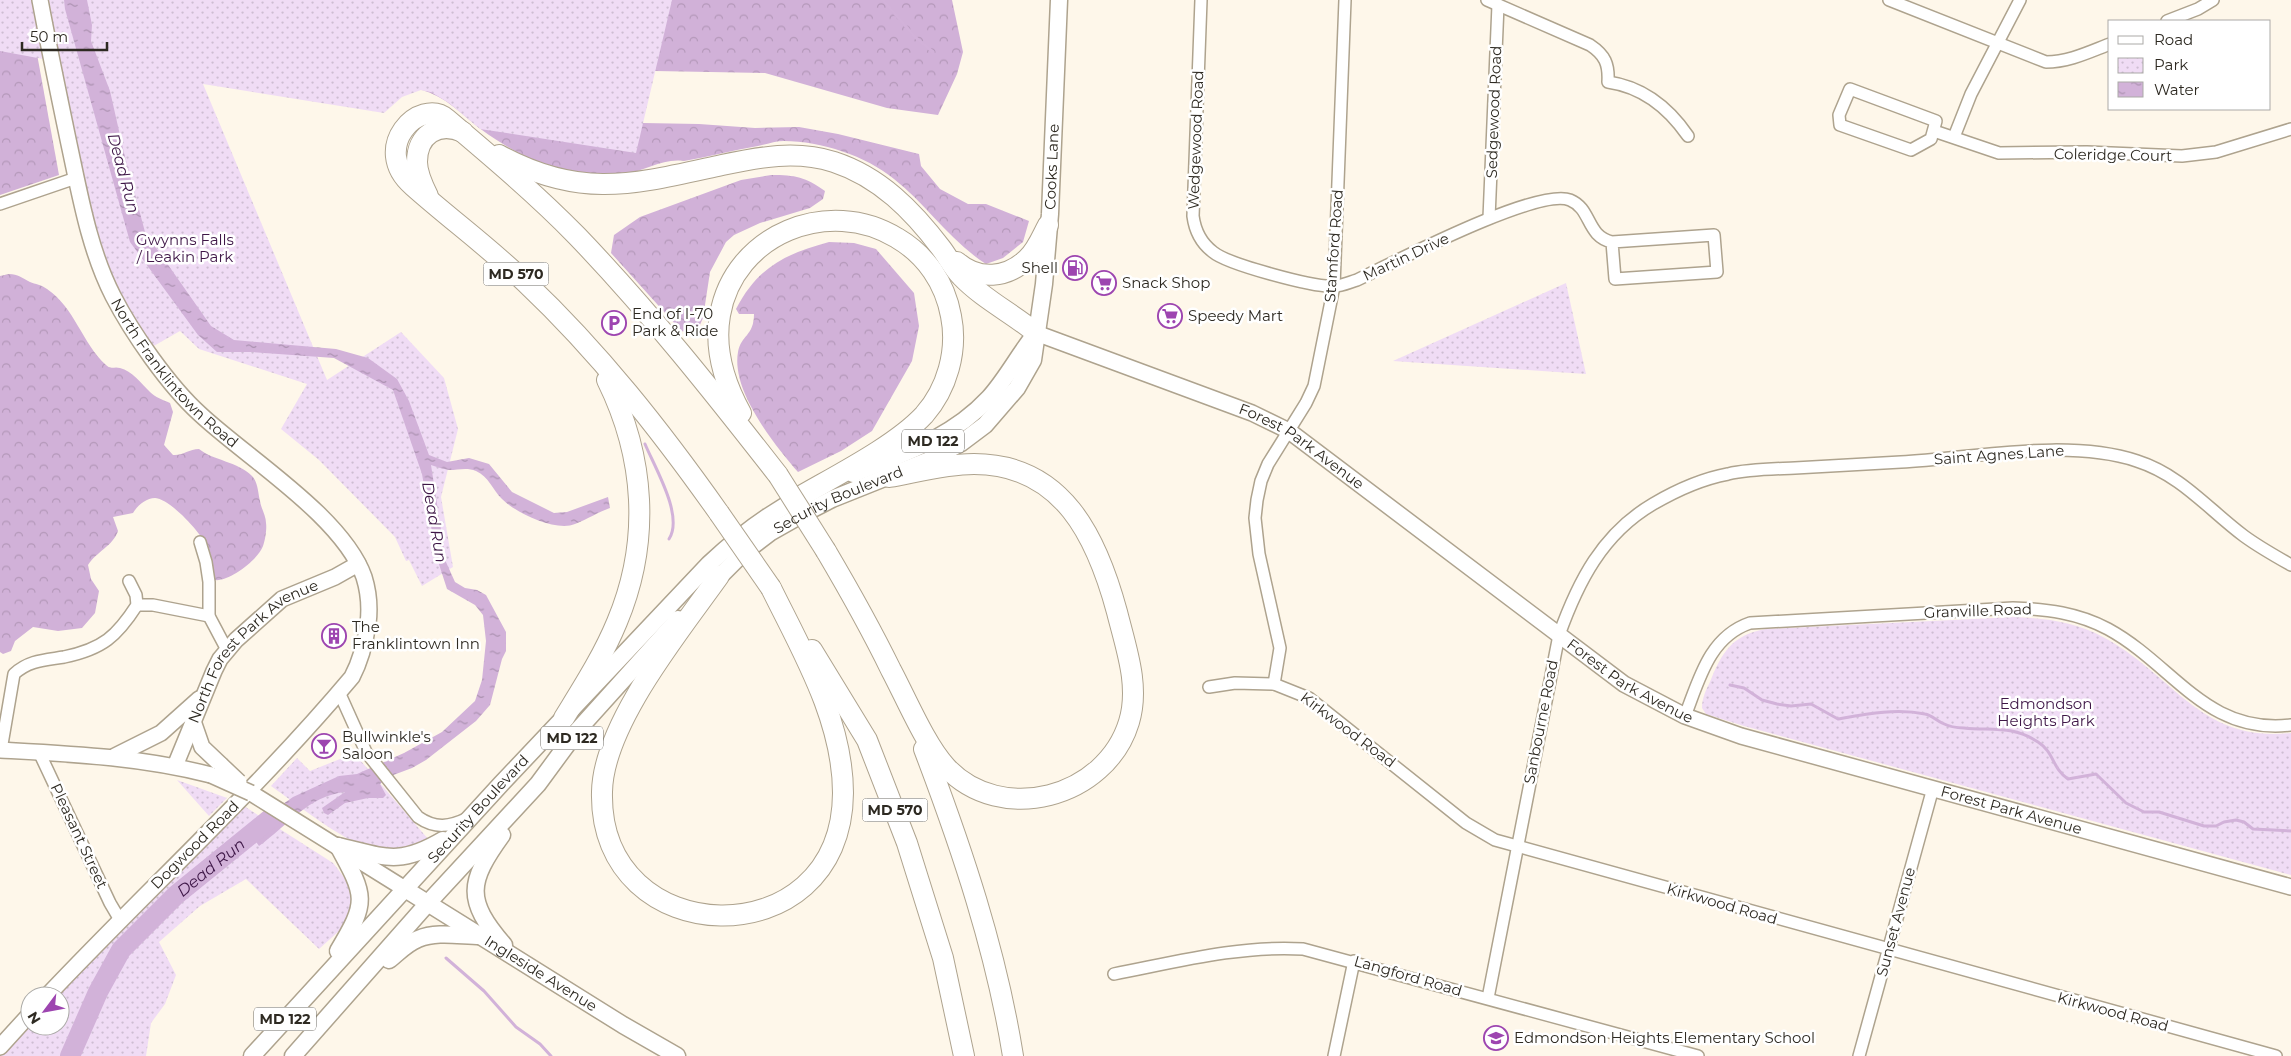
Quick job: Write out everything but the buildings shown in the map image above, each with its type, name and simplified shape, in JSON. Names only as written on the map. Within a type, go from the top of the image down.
[{"type":"highway","name":"MD 570","points":[[964,1056],[945,966],[926,898],[877,763],[867,740],[832,680],[771,588],[668,442],[595,355],[526,283],[413,187],[400,172],[394,159],[398,140],[413,121],[432,112],[442,115],[575,235],[651,317],[778,475],[826,551],[870,628],[902,692],[952,825],[974,893],[1002,994],[1013,1056]]},
{"type":"highway","points":[[469,138],[530,170],[579,184],[604,185],[665,177],[774,155],[813,157],[850,168],[886,189],[927,231],[960,275],[976,290],[1036,333]]},
{"type":"highway","points":[[778,475],[735,402],[724,375],[719,336],[720,315],[726,296],[735,276],[749,258],[780,234],[816,221],[836,219],[871,224],[909,244],[934,272],[943,289],[953,328],[953,347],[949,368],[934,401],[909,429],[886,445],[794,500]]},
{"type":"highway","points":[[942,249],[964,268],[980,274],[1006,273],[1028,258],[1048,225]]},
{"type":"highway","points":[[564,718],[597,664],[617,624],[635,564],[640,528],[639,488],[632,444],[617,400],[595,355]]},
{"type":"highway","points":[[890,477],[957,464],[992,465],[1030,477],[1058,495],[1080,520],[1101,559],[1126,646],[1133,689],[1133,705],[1123,738],[1103,764],[1081,783],[1049,797],[1019,799],[1003,798],[983,792],[962,780],[946,767],[929,742],[902,692]]},
{"type":"highway","points":[[719,576],[658,660],[638,694],[611,749],[602,792],[607,831],[615,852],[624,867],[639,885],[657,898],[681,910],[702,915],[724,917],[746,914],[785,900],[803,886],[818,870],[829,853],[838,833],[843,791],[834,734],[813,675],[771,588]]},
{"type":"main road","name":"Cooks Lane","points":[[1036,333],[1044,284],[1059,0]]},
{"type":"main road","name":"Security Boulevard","points":[[294,1056],[428,903],[538,784],[577,732],[719,576],[750,548],[801,515],[832,499],[932,459],[961,443],[984,425],[1017,388],[1033,360],[1036,333]]},
{"type":"main road","name":"Security Boulevard","points":[[252,1056],[457,832],[709,564],[733,542],[794,500],[926,444],[952,430],[974,414],[990,397],[1036,333]]},
{"type":"main road","points":[[515,958],[486,924],[478,907],[475,887],[490,852],[538,784]]},
{"type":"main road","points":[[333,843],[383,857],[410,856],[423,852],[457,832]]},
{"type":"main road","points":[[318,982],[356,920],[360,907],[357,883],[333,843]]},
{"type":"main road","name":"Ingleside Avenue","points":[[405,888],[515,958],[676,1056]]},
{"type":"main road","points":[[358,984],[417,939],[440,934],[482,936]]},
{"type":"street","name":"North Franklintown Road","points":[[40,0],[76,178],[90,235],[104,278],[134,332],[189,404],[322,518],[348,546],[364,577],[370,605],[366,636],[360,662],[339,692]]},
{"type":"street","name":"Wedgewood Road","points":[[1201,0],[1193,216],[1195,228],[1205,246],[1222,258],[1232,262]]},
{"type":"street","name":"Stamford Road","points":[[1274,684],[1280,648],[1259,554],[1255,518],[1261,481],[1268,464],[1314,386],[1334,286],[1345,0]]},
{"type":"street","points":[[1487,0],[1598,50],[1608,65],[1608,82],[1633,88],[1662,105],[1688,136]]},
{"type":"street","points":[[1889,0],[2035,59],[2059,62],[2108,45]]},
{"type":"street","points":[[1954,137],[1965,108],[2020,0]]},
{"type":"street","points":[[2170,20],[2198,9],[2213,0]]},
{"type":"street","name":"Sedgewood Road","points":[[1490,218],[1498,5]]},
{"type":"street","points":[[1850,89],[1936,121],[1934,132],[1931,139],[1911,150],[1840,125],[1838,120],[1850,89]]},
{"type":"street","name":"Coleridge Court","points":[[1934,132],[1999,153],[2087,152],[2182,156],[2216,152],[2291,129]]},
{"type":"street","points":[[0,204],[76,178]]},
{"type":"street","name":"Martin Drive","points":[[1232,262],[1316,285],[1334,286],[1357,280],[1490,218],[1548,199],[1570,200],[1579,206],[1598,237],[1612,242]]},
{"type":"street","points":[[1714,235],[1717,272],[1614,279],[1612,242],[1714,235]]},
{"type":"street","name":"Forest Park Avenue","points":[[1036,333],[1252,413],[1289,431],[1317,450],[1624,684],[1685,716],[1741,736],[2291,887]]},
{"type":"street","name":"Saint Agnes Lane","points":[[1677,491],[1702,481],[1729,474],[1764,470],[1915,462],[2064,450],[2091,451],[2114,454],[2157,468],[2198,495],[2243,535],[2291,565]]},
{"type":"street","name":"Sanbourne Road","points":[[1488,998],[1559,636],[1576,590],[1602,550],[1630,521],[1677,491]]},
{"type":"street","points":[[200,542],[209,582],[209,616],[227,650]]},
{"type":"street","name":"North Forest Park Avenue","points":[[175,766],[202,696],[220,659],[227,650],[261,616],[282,599],[335,577],[358,564]]},
{"type":"street","points":[[129,581],[136,595],[138,605],[122,628],[103,644],[67,656],[34,662],[22,667],[14,674],[1,750],[115,756],[175,766],[216,770]]},
{"type":"street","points":[[138,605],[154,605],[209,616]]},
{"type":"street","name":"Granville Road","points":[[1685,716],[1701,673],[1718,644],[1737,627],[1750,623],[2013,608],[2053,610],[2072,614],[2109,630],[2130,643],[2199,700],[2228,718],[2259,726],[2291,724]]},
{"type":"street","name":"Kirkwood Road","points":[[1209,687],[1235,682],[1274,684],[1293,690],[1324,708],[1481,833],[1494,840],[2276,1056]]},
{"type":"street","points":[[339,692],[375,764],[418,817],[437,826],[443,826],[473,815]]},
{"type":"street","name":"Dogwood Road","points":[[57,986],[227,814],[298,740],[339,692]]},
{"type":"street","points":[[115,756],[161,732],[202,696]]},
{"type":"street","points":[[193,721],[202,746],[216,770],[405,888]]},
{"type":"street","name":"Pleasant Street","points":[[39,752],[110,903],[120,920]]},
{"type":"street","name":"Sunset Avenue","points":[[1859,1056],[1933,788]]},
{"type":"street","name":"Langford Road","points":[[1114,974],[1211,955],[1263,948],[1303,949],[1354,961],[1698,1056]]},
{"type":"street","points":[[1334,1056],[1354,961]]},
{"type":"street","points":[[0,1047],[20,1025]]},
{"type":"green space","points":[[0,0],[33,0],[43,59],[0,51]]},
{"type":"green space","name":"Gwynns Falls / Leakin Park","points":[[46,0],[672,0],[636,153],[480,129],[449,103],[431,92],[421,90],[402,97],[384,113],[203,84],[327,380],[401,332],[444,378],[458,429],[441,497],[453,567],[422,586],[409,560],[406,561],[395,537],[319,460],[281,429],[307,384],[199,349],[180,331],[152,347],[111,281],[96,237]]},
{"type":"green space","points":[[300,0],[952,0],[963,52],[957,74],[938,115],[887,108],[765,73],[655,71]]},
{"type":"green space","points":[[0,28],[33,32],[59,175],[0,195]]},
{"type":"green space","points":[[421,90],[643,123],[755,128],[799,127],[838,134],[919,154],[921,166],[940,189],[968,204],[986,204],[1029,221],[1023,242],[1003,258],[986,264],[961,245],[894,179],[870,163],[842,151],[813,144],[781,141],[684,161],[669,161],[625,174],[577,174],[547,166],[513,150],[482,130],[446,101]]},
{"type":"green space","points":[[771,175],[794,176],[806,180],[825,191],[823,199],[810,208],[760,223],[734,235],[726,242],[710,272],[703,318],[699,327],[692,332],[678,331],[675,324],[611,253],[614,235],[640,217],[741,180]]},
{"type":"green space","points":[[829,242],[854,243],[876,249],[914,293],[919,326],[912,361],[872,431],[841,451],[798,472],[756,416],[741,383],[738,352],[752,327],[754,314],[739,314],[736,309],[754,282],[774,264],[786,257]]},
{"type":"green space","points":[[17,275],[41,286],[57,297],[72,316],[91,347],[106,365],[128,372],[152,394],[170,403],[173,412],[164,445],[173,455],[199,449],[240,467],[252,476],[257,484],[266,528],[263,546],[255,558],[228,578],[215,580],[209,550],[201,536],[178,511],[162,500],[148,499],[139,505],[133,513],[113,517],[118,531],[116,536],[88,565],[91,579],[99,591],[95,613],[82,628],[58,631],[33,627],[15,641],[11,651],[3,654],[0,652],[0,276]]},
{"type":"green space","points":[[1566,283],[1586,374],[1393,361]]},
{"type":"green space","name":"Edmondson Heights Park","points":[[2014,617],[2037,618],[2071,624],[2103,637],[2127,652],[2189,703],[2210,717],[2233,727],[2260,733],[2291,733],[2291,875],[1744,726],[1706,714],[1702,708],[1706,691],[1724,654],[1737,640],[1754,632],[1766,629]]},
{"type":"green space","points":[[297,758],[310,771],[340,759],[360,760],[429,840],[399,850],[380,851],[368,848],[340,834],[271,786]]},
{"type":"green space","points":[[177,780],[227,798],[209,816]]},
{"type":"green space","points":[[244,806],[333,863],[348,884],[351,896],[349,922],[319,949],[246,879],[200,906],[159,942],[176,975],[165,1004],[151,1023],[146,1056],[0,1056],[20,1033],[20,1036],[70,1036],[70,986],[65,986]]},
{"type":"water","name":"Dead Run","points":[[64,0],[87,0],[92,25],[91,41],[110,91],[145,232],[211,326],[234,340],[336,349],[368,358],[397,379],[409,401],[429,455],[447,462],[469,458],[489,464],[512,492],[554,513],[567,512],[608,497],[610,508],[575,524],[567,526],[558,525],[537,520],[517,510],[502,499],[484,477],[476,471],[466,469],[449,470],[431,465],[446,562],[455,582],[465,588],[477,590],[486,595],[506,632],[506,651],[502,659],[490,705],[476,721],[426,760],[412,768],[388,777],[380,784],[386,795],[383,798],[368,798],[345,803],[328,815],[324,813],[322,808],[345,792],[320,799],[299,813],[259,846],[247,829],[293,797],[339,776],[357,774],[404,753],[442,732],[475,701],[482,680],[486,641],[483,615],[475,605],[447,589],[436,555],[422,474],[393,390],[334,358],[252,352],[217,352],[198,335],[130,242]]},
{"type":"waterway","points":[[883,0],[915,37],[933,52]]},
{"type":"waterway","points":[[645,444],[671,505],[673,529],[669,539]]},
{"type":"waterway","points":[[1730,685],[1744,688],[1762,700],[1777,704],[1791,706],[1811,704],[1838,719],[1881,712],[1914,712],[1927,715],[1944,724],[1956,727],[2019,733],[2043,746],[2059,770],[2068,779],[2096,774],[2126,803],[2144,812],[2159,812],[2204,826],[2216,826],[2224,822],[2236,820],[2244,822],[2253,829],[2291,831]]},
{"type":"waterway","name":"Dead Run","points":[[70,1056],[98,992],[121,950],[176,895],[271,818]]},
{"type":"waterway","points":[[446,958],[484,991],[516,1027],[540,1044],[551,1056]]},
{"type":"place","name":"Shell","points":[[1075,268]]},
{"type":"place","name":"Snack Shop","points":[[1104,283]]},
{"type":"place","name":"Speedy Mart","points":[[1170,316]]},
{"type":"place","name":"End of I-70 Park & Ride","points":[[614,323]]},
{"type":"place","name":"The Franklintown Inn","points":[[334,636]]},
{"type":"place","name":"Bullwinkle's Saloon","points":[[324,746]]},
{"type":"place","name":"Edmondson Heights Elementary School","points":[[1496,1038]]}]
